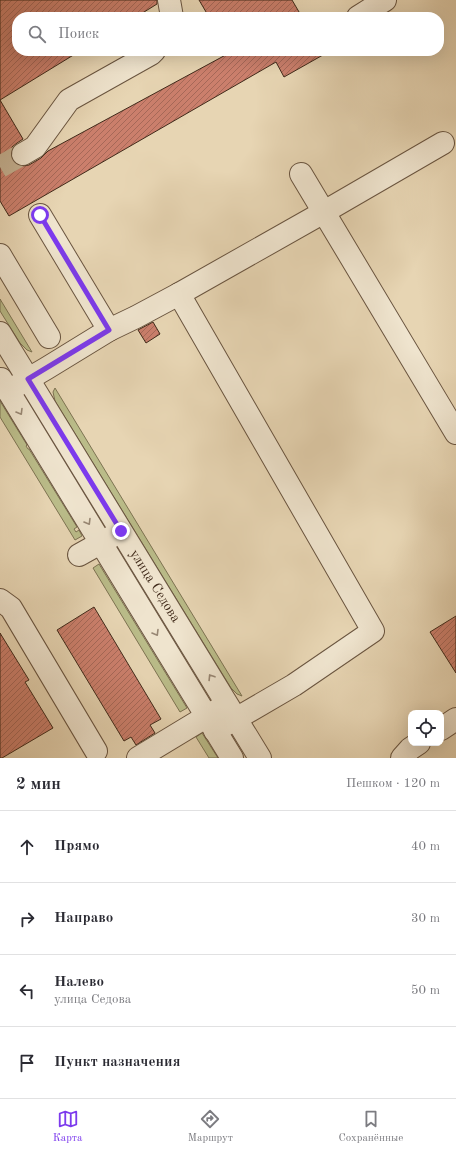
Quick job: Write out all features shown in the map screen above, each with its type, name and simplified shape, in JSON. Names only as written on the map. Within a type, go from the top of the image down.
[{"type":"street","points":[[169,0],[171,12]]},
{"type":"street","points":[[366,12],[385,0]]},
{"type":"street","points":[[23,154],[35,147],[69,100],[147,56]]},
{"type":"street","points":[[4,385],[28,379],[109,330],[179,294],[443,144]]},
{"type":"street","points":[[300,174],[456,433]]},
{"type":"street","points":[[40,215],[109,330]]},
{"type":"street","points":[[0,255],[49,337]]},
{"type":"street","points":[[138,758],[211,724],[232,711],[294,685],[373,631],[179,294]]},
{"type":"street","name":"улица Седова","points":[[0,333],[260,758]]},
{"type":"street","name":"улица Седова","points":[[4,385],[232,758]]},
{"type":"street","points":[[79,555],[121,531]]},
{"type":"street","points":[[0,600],[11,608],[97,756]]},
{"type":"street","points":[[444,727],[456,719]]},
{"type":"street","points":[[402,758],[414,746]]},
{"type":"green space","points":[[0,299],[32,352],[27,350],[20,343],[0,311]]},
{"type":"green space","points":[[55,388],[242,696],[237,694],[231,688],[55,401],[53,392]]},
{"type":"green space","points":[[0,401],[27,445],[26,446],[77,527],[74,529],[76,532],[79,530],[82,536],[75,540],[0,417]]},
{"type":"green space","points":[[99,564],[187,708],[180,712],[93,568]]},
{"type":"green space","points":[[202,733],[218,758],[209,758],[196,737]]},
{"type":"building","points":[[0,0],[157,0],[157,4],[144,12],[12,12],[12,56],[72,56],[0,100]]},
{"type":"building","points":[[199,0],[292,0],[299,12],[206,12]]},
{"type":"building","points":[[224,56],[321,56],[284,77],[276,62],[9,216],[0,201],[0,100],[23,139],[12,147],[11,154],[12,161],[16,165],[23,166],[29,165],[41,158],[48,151]]},
{"type":"building","points":[[153,322],[160,334],[146,343],[138,330]]},
{"type":"building","points":[[94,607],[161,719],[150,725],[155,733],[136,745],[131,737],[124,741],[57,630]]},
{"type":"building","points":[[456,616],[456,673],[430,632]]},
{"type":"building","points":[[0,633],[29,680],[25,682],[53,728],[2,758],[0,758]]},
{"type":"tunnel","points":[[0,167],[23,154]]},
{"type":"route","points":[[40,215],[109,330],[28,379],[121,531]]}]
